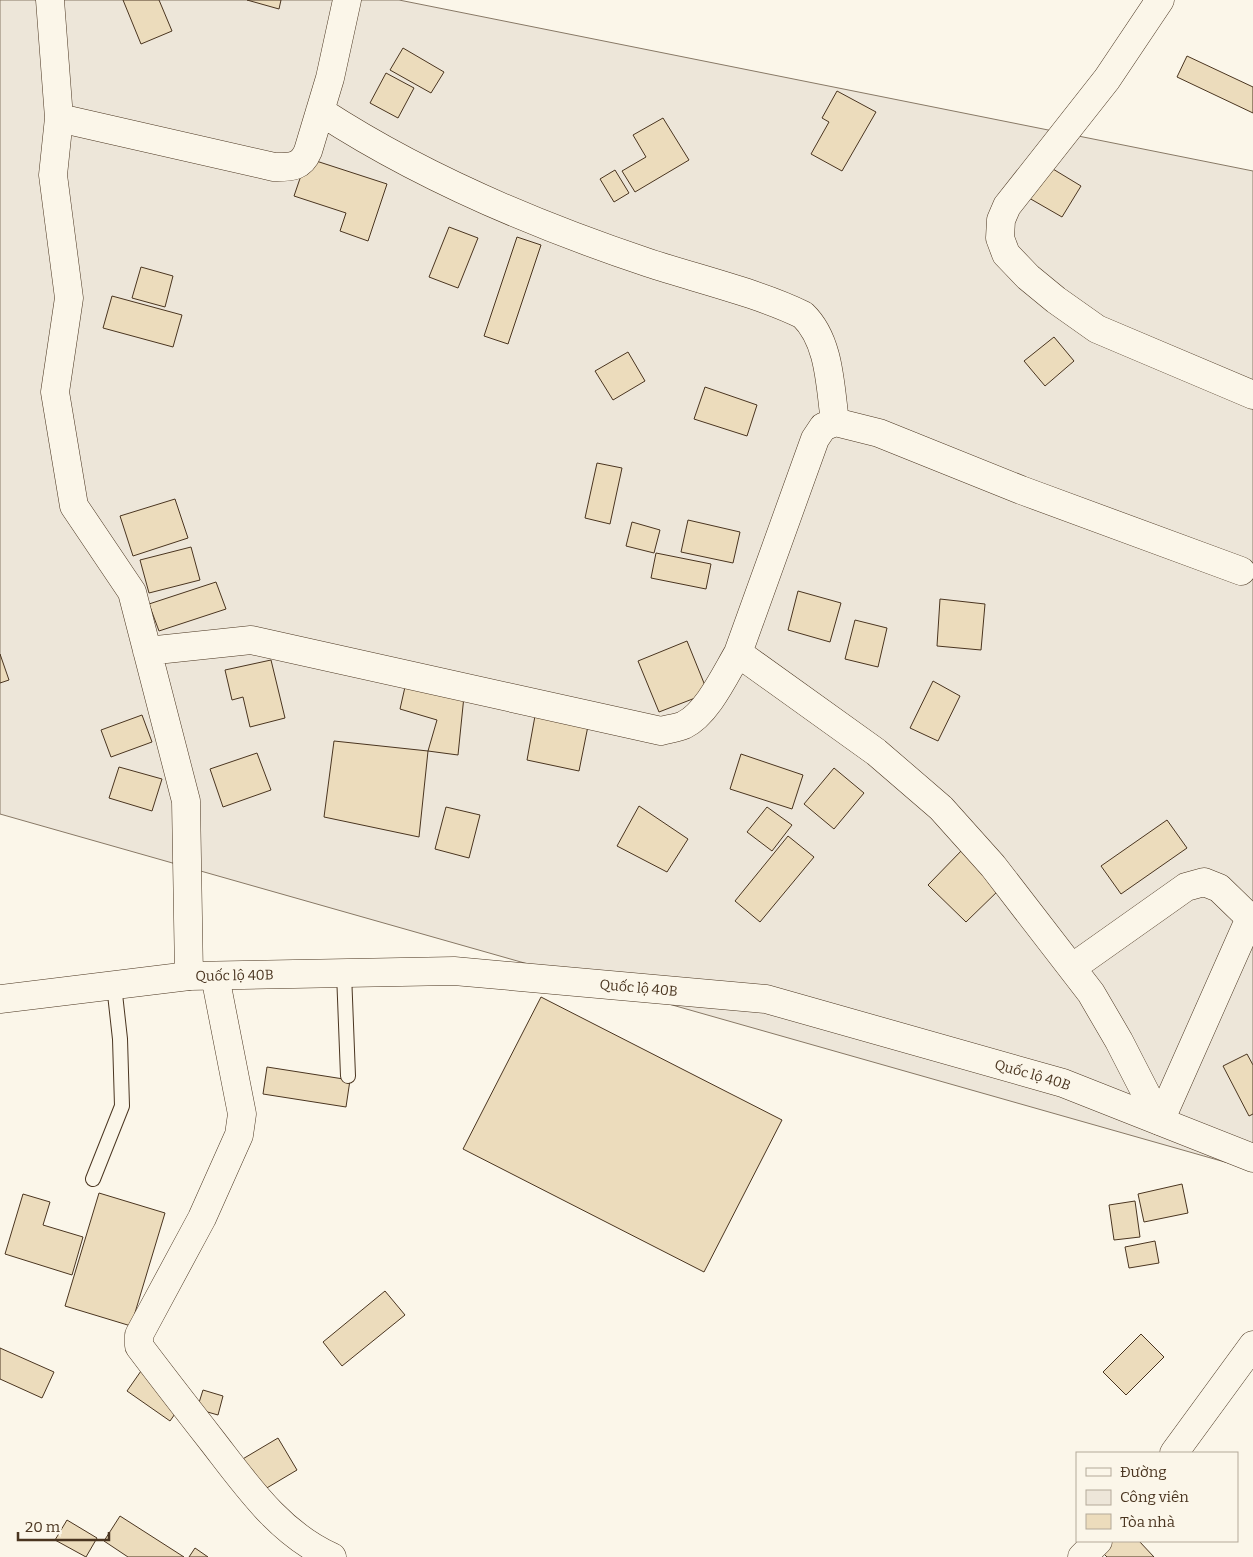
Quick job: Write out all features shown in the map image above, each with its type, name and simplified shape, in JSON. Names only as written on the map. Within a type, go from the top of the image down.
[{"type":"main road","points":[[50,0],[59,118],[53,175],[69,298],[55,392],[74,506],[132,592],[186,801],[202,976],[242,1114],[239,1134],[202,1218],[139,1335],[138,1346],[258,1500],[295,1536],[310,1547],[332,1557]]},
{"type":"main road","points":[[59,118],[274,167],[294,167],[304,161],[308,151],[330,78],[347,0]]},
{"type":"main road","points":[[1160,0],[1107,79],[1007,206],[1001,220],[1000,238],[1006,254],[1028,277],[1056,300],[1098,328],[1253,395]]},
{"type":"main road","points":[[320,111],[387,152],[457,187],[541,222],[648,262],[792,309],[803,315],[811,323],[818,336],[827,362],[835,422]]},
{"type":"main road","points":[[147,651],[251,640],[661,731],[684,725],[699,713],[719,686],[738,653],[815,439],[822,427],[835,422],[850,424],[880,433],[1021,490],[1241,571]]},
{"type":"main road","points":[[738,653],[876,752],[941,808],[994,866],[1091,993],[1120,1041],[1160,1121]]},
{"type":"main road","points":[[1073,968],[1186,887],[1204,882],[1218,888],[1250,918],[1160,1121]]},
{"type":"main road","name":"Quốc lộ 40B","points":[[0,999],[202,976],[454,971],[766,999],[1063,1083],[1253,1158]]},
{"type":"main road","points":[[1175,1452],[1253,1345]]},
{"type":"main road","points":[[1083,1557],[1097,1542]]},
{"type":"lane","points":[[344,973],[348,1076]]},
{"type":"lane","points":[[93,1179],[122,1106],[120,1039],[114,985]]},
{"type":"green space","points":[[0,0],[399,0],[1253,171],[1253,1170],[0,814]]},
{"type":"building","points":[[123,0],[159,0],[172,31],[141,44]]},
{"type":"building","points":[[247,0],[281,0],[279,9]]},
{"type":"building","points":[[403,48],[444,72],[431,93],[390,70]]},
{"type":"building","points":[[1187,56],[1253,87],[1253,113],[1177,77]]},
{"type":"building","points":[[386,73],[414,88],[398,118],[370,103]]},
{"type":"building","points":[[837,91],[876,112],[842,171],[811,154],[829,122],[822,118]]},
{"type":"building","points":[[663,118],[689,160],[635,192],[622,171],[646,157],[633,135]]},
{"type":"building","points":[[307,158],[387,184],[368,241],[340,231],[346,213],[294,196]]},
{"type":"building","points":[[1048,166],[1081,186],[1062,217],[1029,198]]},
{"type":"building","points":[[615,170],[629,193],[614,202],[600,179]]},
{"type":"building","points":[[449,227],[478,238],[458,288],[429,277]]},
{"type":"building","points":[[517,237],[541,245],[508,344],[484,336]]},
{"type":"building","points":[[141,267],[173,276],[165,307],[132,298]]},
{"type":"building","points":[[112,296],[182,315],[173,347],[103,328]]},
{"type":"building","points":[[1054,337],[1074,361],[1045,386],[1024,361]]},
{"type":"building","points":[[628,352],[645,381],[613,400],[595,371]]},
{"type":"building","points":[[705,387],[757,405],[747,436],[694,419]]},
{"type":"building","points":[[597,463],[622,468],[610,524],[585,518]]},
{"type":"building","points":[[175,499],[188,538],[133,556],[120,516]]},
{"type":"building","points":[[688,520],[740,532],[733,563],[681,552]]},
{"type":"building","points":[[632,522],[660,530],[654,553],[626,546]]},
{"type":"building","points":[[191,547],[200,580],[149,593],[140,560]]},
{"type":"building","points":[[656,553],[711,564],[706,589],[651,578]]},
{"type":"building","points":[[216,582],[226,609],[159,631],[149,604]]},
{"type":"building","points":[[798,591],[841,603],[830,642],[788,630]]},
{"type":"building","points":[[940,599],[985,604],[981,650],[937,646]]},
{"type":"building","points":[[855,620],[887,628],[878,667],[845,659]]},
{"type":"building","points":[[687,641],[708,693],[659,712],[638,661]]},
{"type":"building","points":[[0,654],[9,680],[0,683]]},
{"type":"building","points":[[271,660],[285,718],[250,727],[243,697],[232,700],[225,670]]},
{"type":"building","points":[[933,681],[960,696],[938,741],[910,728]]},
{"type":"building","points":[[405,687],[464,696],[458,755],[428,751],[437,720],[400,709]]},
{"type":"building","points":[[142,715],[152,742],[111,757],[101,730]]},
{"type":"building","points":[[535,716],[588,726],[579,771],[527,760]]},
{"type":"building","points":[[334,741],[428,751],[419,837],[324,817]]},
{"type":"building","points":[[257,753],[271,790],[223,807],[210,769]]},
{"type":"building","points":[[741,754],[803,775],[792,809],[730,789]]},
{"type":"building","points":[[119,767],[162,779],[152,811],[109,798]]},
{"type":"building","points":[[834,768],[864,793],[834,829],[804,804]]},
{"type":"building","points":[[639,806],[688,839],[667,872],[617,846]]},
{"type":"building","points":[[446,807],[480,815],[469,858],[435,849]]},
{"type":"building","points":[[767,807],[792,825],[772,851],[747,832]]},
{"type":"building","points":[[1167,820],[1187,848],[1121,894],[1101,866]]},
{"type":"building","points":[[788,836],[814,857],[760,922],[735,901]]},
{"type":"building","points":[[964,848],[1002,887],[966,922],[928,885]]},
{"type":"building","points":[[541,997],[782,1120],[704,1272],[463,1149]]},
{"type":"building","points":[[1247,1054],[1253,1065],[1253,1114],[1249,1116],[1223,1066]]},
{"type":"building","points":[[267,1067],[350,1080],[346,1107],[263,1094]]},
{"type":"building","points":[[1182,1184],[1188,1213],[1144,1222],[1138,1194]]},
{"type":"building","points":[[99,1193],[165,1213],[131,1326],[65,1306]]},
{"type":"building","points":[[23,1194],[50,1202],[43,1225],[83,1237],[72,1275],[5,1254]]},
{"type":"building","points":[[1135,1201],[1140,1237],[1114,1240],[1109,1205]]},
{"type":"building","points":[[1155,1241],[1159,1263],[1129,1268],[1125,1247]]},
{"type":"building","points":[[385,1291],[405,1315],[342,1366],[323,1342]]},
{"type":"building","points":[[1141,1334],[1164,1357],[1126,1395],[1103,1372]]},
{"type":"building","points":[[0,1348],[54,1372],[42,1398],[0,1379]]},
{"type":"building","points":[[148,1361],[191,1391],[170,1421],[127,1391]]},
{"type":"building","points":[[203,1390],[223,1396],[218,1415],[197,1409]]},
{"type":"building","points":[[278,1438],[297,1470],[260,1492],[241,1460]]},
{"type":"building","points":[[120,1516],[184,1557],[128,1557],[104,1541]]},
{"type":"building","points":[[67,1520],[97,1538],[86,1557],[55,1540]]},
{"type":"building","points":[[1096,1542],[1140,1542],[1154,1557],[1107,1557],[1094,1544]]},
{"type":"building","points":[[195,1548],[208,1557],[189,1557]]}]
